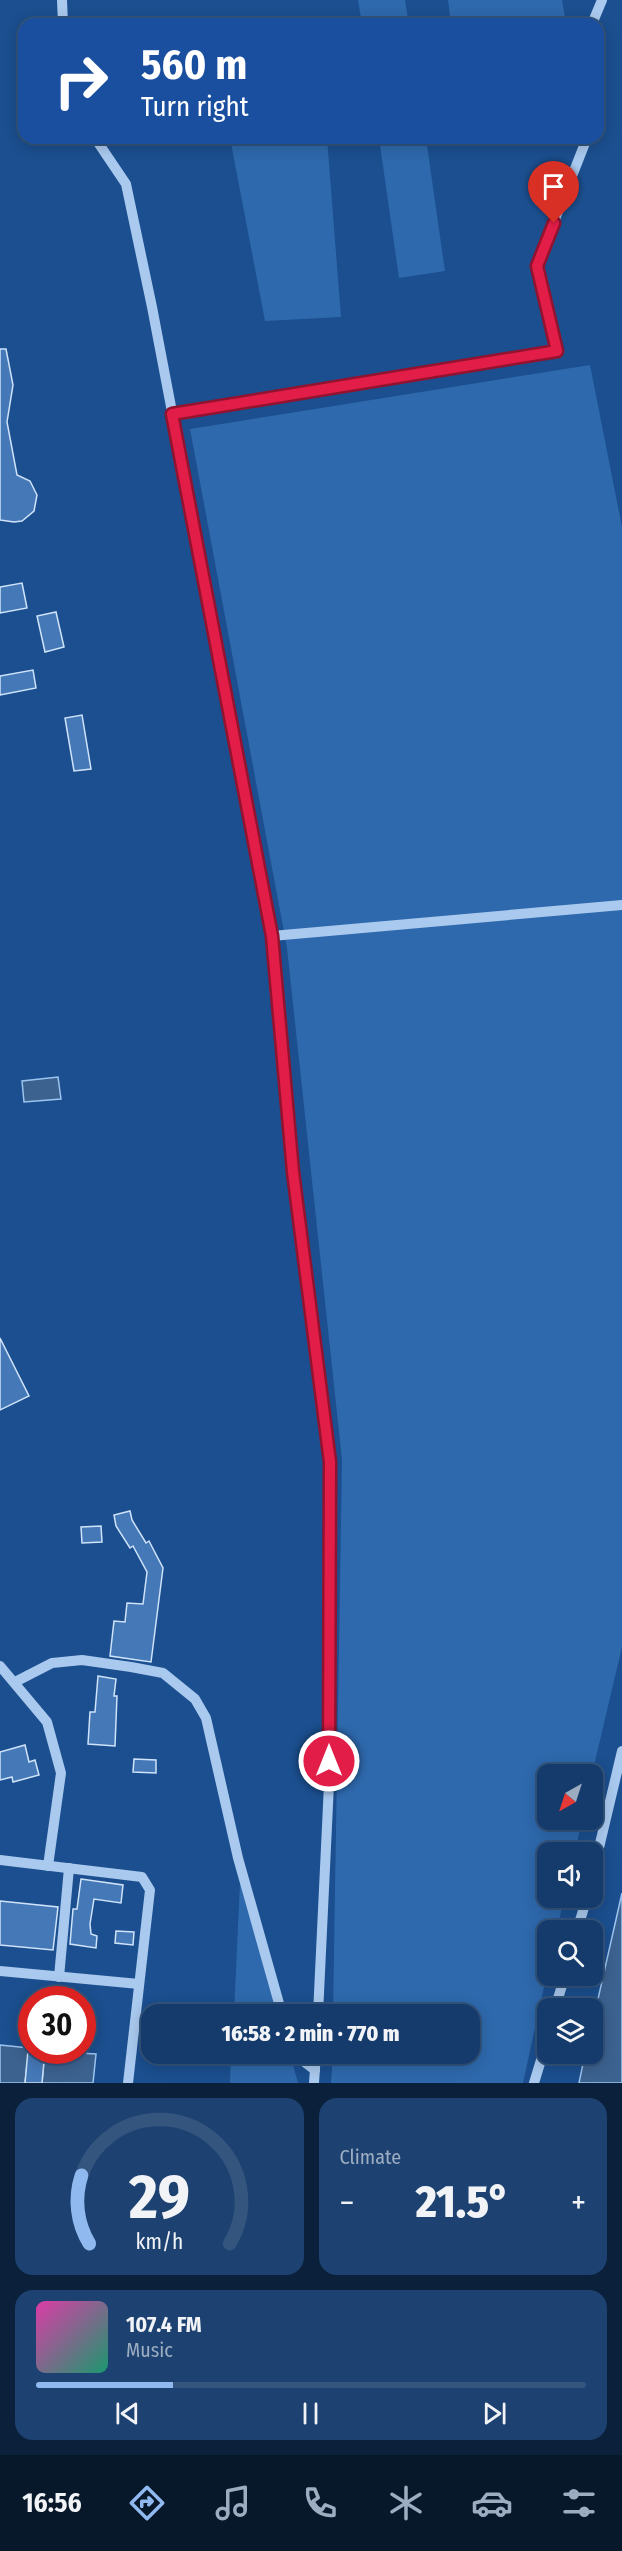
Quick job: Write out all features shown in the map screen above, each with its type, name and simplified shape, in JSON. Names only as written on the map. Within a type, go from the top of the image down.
[{"type":"street","points":[[62,0],[63,18]]},
{"type":"street","points":[[594,18],[602,0]]},
{"type":"street","points":[[99,144],[126,184],[272,936],[293,1172],[330,1462],[329,1784],[318,2004]]},
{"type":"street","points":[[172,414],[557,351],[537,266],[585,144]]},
{"type":"street","points":[[272,936],[622,905]]},
{"type":"street","points":[[15,1682],[52,1663],[82,1660],[163,1673],[195,1699],[206,1718],[238,1858],[279,2004]]},
{"type":"street","points":[[0,1666],[47,1722],[61,1773],[48,1866]]},
{"type":"street","points":[[600,1842],[622,1751]]},
{"type":"street","points":[[0,1860],[142,1876],[150,1890],[128,2083]]},
{"type":"street","points":[[59,1977],[69,1868]]},
{"type":"street","points":[[0,1971],[140,1984]]},
{"type":"street","points":[[307,2064],[315,2070]]},
{"type":"street","points":[[314,2083],[315,2064]]},
{"type":"street","points":[[534,2083],[540,2064]]},
{"type":"shaded area","points":[[358,0],[405,0],[408,18],[361,18]]},
{"type":"shaded area","points":[[448,0],[562,0],[565,18],[450,18]]},
{"type":"shaded area","points":[[231,144],[327,144],[341,317],[265,321]]},
{"type":"shaded area","points":[[380,144],[427,144],[445,271],[399,278]]},
{"type":"shaded area","points":[[590,365],[622,527],[622,1647],[594,1764],[537,1764],[537,1830],[580,1830],[577,1842],[537,1842],[537,1908],[562,1908],[559,1920],[537,1920],[537,1986],[544,1986],[542,1998],[537,1998],[537,2019],[523,2083],[331,2083],[332,2064],[480,2064],[480,2004],[333,2004],[342,1460],[287,948],[190,429]]},
{"type":"shaded area","points":[[58,1077],[61,1099],[24,1102],[22,1081]]},
{"type":"shaded area","points":[[240,1883],[275,2004],[234,2004]]},
{"type":"shaded area","points":[[622,1893],[622,2083],[579,2083],[583,2064],[603,2064],[603,1998],[598,1998],[601,1986],[603,1986],[603,1977]]},
{"type":"shaded area","points":[[0,2045],[18,2047],[18,2064],[27,2064],[25,2083],[0,2083]]},
{"type":"shaded area","points":[[44,2064],[95,2064],[93,2083],[42,2083]]},
{"type":"shaded area","points":[[231,2064],[293,2064],[298,2083],[230,2083]]},
{"type":"building","points":[[0,349],[6,349],[13,385],[7,422],[17,475],[30,481],[37,495],[34,511],[22,521],[14,522],[0,520]]},
{"type":"building","points":[[22,583],[27,608],[0,613],[0,587]]},
{"type":"building","points":[[56,612],[64,647],[45,652],[37,616]]},
{"type":"building","points":[[33,670],[36,688],[0,695],[0,676]]},
{"type":"building","points":[[82,715],[91,769],[74,771],[65,718]]},
{"type":"building","points":[[0,1338],[29,1396],[0,1410]]},
{"type":"building","points":[[130,1511],[132,1520],[146,1543],[149,1541],[163,1568],[151,1662],[110,1656],[114,1621],[125,1622],[127,1603],[143,1604],[147,1572],[133,1546],[130,1548],[116,1526],[114,1515]]},
{"type":"building","points":[[101,1526],[102,1542],[82,1543],[81,1527]]},
{"type":"building","points":[[98,1676],[116,1679],[115,1746],[88,1744],[90,1712],[95,1712]]},
{"type":"building","points":[[25,1745],[29,1762],[35,1760],[39,1775],[13,1782],[12,1777],[0,1780],[0,1752]]},
{"type":"building","points":[[134,1759],[156,1760],[156,1773],[133,1772]]},
{"type":"building","points":[[81,1879],[123,1885],[121,1903],[94,1899],[90,1924],[91,1934],[97,1936],[96,1948],[70,1944],[73,1909],[77,1909]]},
{"type":"building","points":[[0,1901],[58,1907],[53,1950],[0,1945]]},
{"type":"building","points":[[116,1931],[134,1932],[133,1945],[115,1943]]},
{"type":"building","points":[[27,2064],[44,2064],[42,2083],[25,2083]]},
{"type":"route","points":[[329,1761],[330,1462],[293,1172],[272,936],[200,571],[172,414],[557,351],[537,266],[554,223]]}]
